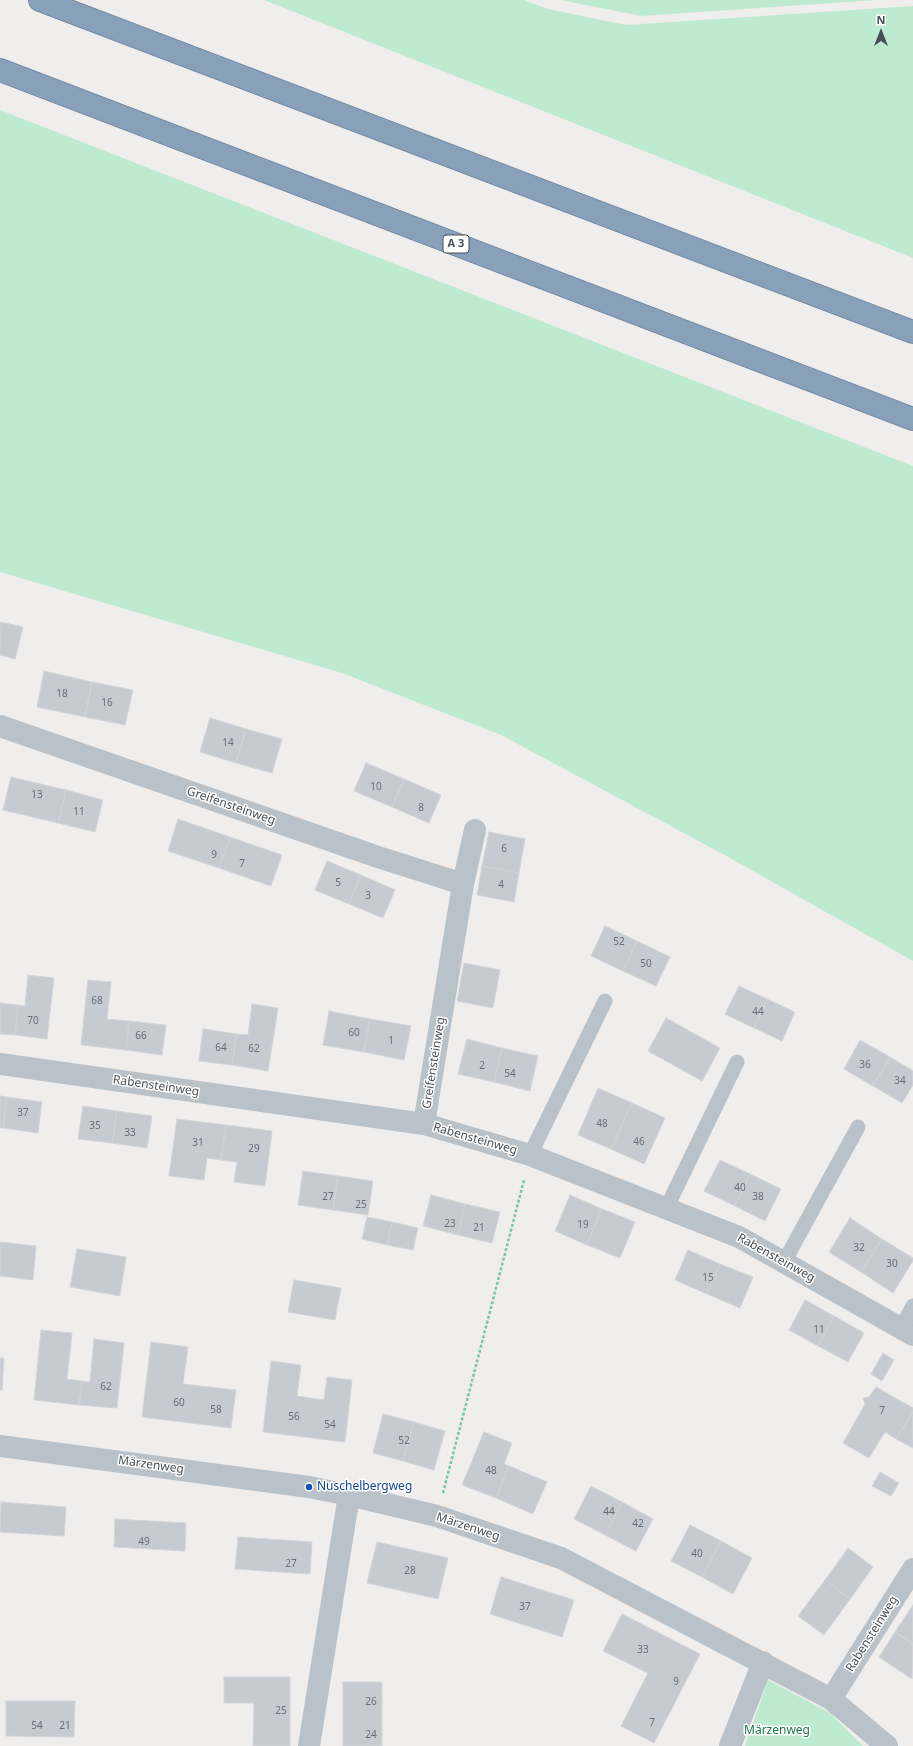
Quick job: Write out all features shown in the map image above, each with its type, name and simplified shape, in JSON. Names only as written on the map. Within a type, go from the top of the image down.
[{"type":"highway","points":[[40,0],[913,332]]},
{"type":"highway","name":"A 3","points":[[0,70],[913,419]]},
{"type":"street","name":"Greifensteinweg","points":[[0,726],[378,857],[463,884]]},
{"type":"street","name":"Greifensteinweg","points":[[424,1124],[463,884],[475,830]]},
{"type":"street","name":"Rabensteinweg","points":[[0,1064],[424,1124],[530,1155],[739,1237],[907,1332]]},
{"type":"street","name":"Märzenweg","points":[[0,1446],[309,1487],[436,1516],[561,1558],[763,1662],[831,1699],[887,1746]]},
{"type":"street","points":[[309,1746],[349,1495]]},
{"type":"street","name":"Rabensteinweg","points":[[831,1699],[913,1569]]},
{"type":"street","points":[[730,1746],[763,1662]]},
{"type":"lane","points":[[530,1155],[605,1001]]},
{"type":"lane","points":[[666,1209],[737,1062]]},
{"type":"lane","points":[[784,1262],[858,1127]]},
{"type":"lane","points":[[907,1332],[913,1306]]},
{"type":"path","points":[[436,1516],[530,1155]]},
{"type":"green space","points":[[264,0],[524,0],[548,9],[626,25],[913,6],[913,258]]},
{"type":"green space","points":[[560,0],[877,0],[641,16]]},
{"type":"green space","points":[[0,110],[913,466],[913,961],[721,853],[501,735],[342,673],[0,572]]},
{"type":"green space","points":[[768,1680],[830,1713],[863,1746],[745,1746]]},
{"type":"building","points":[[0,622],[23,627],[15,659],[0,655]]},
{"type":"building","points":[[44,671],[92,682],[85,717],[37,707]]},
{"type":"building","points":[[92,682],[133,690],[125,725],[85,717]]},
{"type":"building","points":[[210,718],[246,729],[236,763],[200,752]]},
{"type":"building","points":[[246,729],[282,739],[272,773],[236,763]]},
{"type":"building","points":[[366,763],[404,779],[392,807],[354,791]]},
{"type":"building","points":[[11,777],[66,790],[58,823],[3,810]]},
{"type":"building","points":[[404,779],[441,795],[429,823],[392,807]]},
{"type":"building","points":[[66,790],[103,800],[95,832],[58,823]]},
{"type":"building","points":[[178,819],[230,837],[219,868],[168,851]]},
{"type":"building","points":[[489,832],[525,839],[519,873],[482,866]]},
{"type":"building","points":[[230,837],[282,855],[271,886],[219,868]]},
{"type":"building","points":[[327,861],[361,875],[349,904],[315,890]]},
{"type":"building","points":[[482,866],[519,873],[514,902],[477,895]]},
{"type":"building","points":[[361,875],[395,890],[383,918],[349,904]]},
{"type":"building","points":[[605,926],[637,941],[623,971],[591,956]]},
{"type":"building","points":[[637,941],[670,957],[656,986],[623,971]]},
{"type":"building","points":[[464,963],[500,970],[493,1008],[457,1001]]},
{"type":"building","points":[[28,975],[54,978],[47,1039],[15,1035],[18,1005],[25,1006]]},
{"type":"building","points":[[88,980],[111,982],[107,1019],[129,1021],[126,1050],[81,1045]]},
{"type":"building","points":[[739,986],[767,999],[754,1028],[725,1014]]},
{"type":"building","points":[[767,999],[795,1012],[782,1041],[754,1028]]},
{"type":"building","points":[[0,1003],[18,1005],[15,1035],[0,1034]]},
{"type":"building","points":[[252,1004],[278,1008],[268,1071],[232,1065],[237,1034],[248,1035]]},
{"type":"building","points":[[329,1011],[370,1019],[364,1052],[323,1045]]},
{"type":"building","points":[[666,1018],[720,1048],[702,1081],[648,1051]]},
{"type":"building","points":[[370,1019],[411,1026],[404,1060],[364,1052]]},
{"type":"building","points":[[129,1021],[166,1025],[162,1055],[126,1050]]},
{"type":"building","points":[[203,1029],[237,1034],[232,1065],[199,1061]]},
{"type":"building","points":[[467,1039],[502,1048],[494,1082],[458,1074]]},
{"type":"building","points":[[860,1040],[890,1057],[873,1086],[844,1069]]},
{"type":"building","points":[[502,1048],[538,1056],[530,1091],[494,1082]]},
{"type":"building","points":[[890,1057],[913,1071],[913,1085],[902,1103],[873,1086]]},
{"type":"building","points":[[598,1088],[632,1103],[611,1149],[578,1135]]},
{"type":"building","points":[[0,1096],[7,1097],[3,1128],[0,1128]]},
{"type":"building","points":[[7,1097],[42,1102],[38,1133],[3,1128]]},
{"type":"building","points":[[632,1103],[665,1118],[644,1164],[611,1149]]},
{"type":"building","points":[[83,1106],[117,1111],[112,1143],[78,1139]]},
{"type":"building","points":[[117,1111],[152,1116],[147,1148],[112,1143]]},
{"type":"building","points":[[177,1119],[226,1125],[221,1160],[207,1158],[204,1180],[169,1176]]},
{"type":"building","points":[[226,1125],[272,1131],[265,1186],[234,1182],[237,1162],[221,1160]]},
{"type":"building","points":[[720,1160],[750,1174],[735,1206],[704,1191]]},
{"type":"building","points":[[303,1171],[338,1176],[333,1210],[298,1205]]},
{"type":"building","points":[[750,1174],[781,1189],[765,1221],[735,1206]]},
{"type":"building","points":[[338,1176],[373,1181],[368,1215],[333,1210]]},
{"type":"building","points":[[431,1195],[465,1204],[458,1235],[423,1226]]},
{"type":"building","points":[[570,1195],[602,1209],[587,1245],[555,1231]]},
{"type":"building","points":[[465,1204],[500,1212],[492,1243],[458,1235]]},
{"type":"building","points":[[602,1209],[635,1222],[620,1258],[587,1245]]},
{"type":"building","points":[[367,1217],[392,1222],[387,1245],[362,1239]]},
{"type":"building","points":[[850,1218],[882,1239],[861,1272],[829,1252]]},
{"type":"building","points":[[392,1222],[418,1228],[413,1250],[387,1245]]},
{"type":"building","points":[[882,1239],[913,1258],[913,1261],[893,1293],[861,1272]]},
{"type":"building","points":[[0,1242],[36,1246],[33,1280],[0,1276]]},
{"type":"building","points":[[77,1249],[126,1257],[120,1296],[70,1287]]},
{"type":"building","points":[[688,1250],[720,1264],[707,1294],[675,1280]]},
{"type":"building","points":[[720,1264],[753,1277],[740,1308],[707,1294]]},
{"type":"building","points":[[294,1280],[341,1288],[335,1320],[288,1312]]},
{"type":"building","points":[[805,1300],[834,1316],[818,1346],[789,1330]]},
{"type":"building","points":[[834,1316],[864,1333],[848,1362],[818,1346]]},
{"type":"building","points":[[41,1330],[72,1333],[67,1379],[82,1381],[79,1405],[34,1400]]},
{"type":"building","points":[[94,1339],[124,1343],[117,1408],[79,1405],[82,1381],[90,1382]]},
{"type":"building","points":[[151,1342],[188,1347],[183,1384],[236,1390],[231,1428],[142,1417]]},
{"type":"building","points":[[883,1353],[894,1360],[882,1381],[871,1374]]},
{"type":"building","points":[[0,1358],[4,1358],[2,1390],[0,1390]]},
{"type":"building","points":[[271,1361],[301,1365],[297,1396],[324,1400],[327,1377],[352,1380],[345,1442],[263,1432]]},
{"type":"building","points":[[876,1387],[913,1408],[913,1412],[896,1439],[885,1432],[869,1458],[843,1443],[865,1404],[863,1398],[869,1397]]},
{"type":"building","points":[[913,1412],[913,1448],[896,1439]]},
{"type":"building","points":[[383,1414],[414,1422],[403,1461],[373,1453]]},
{"type":"building","points":[[414,1422],[445,1431],[434,1470],[403,1461]]},
{"type":"building","points":[[484,1432],[512,1443],[504,1464],[509,1466],[496,1498],[462,1485]]},
{"type":"building","points":[[509,1466],[547,1482],[533,1514],[496,1498]]},
{"type":"building","points":[[880,1472],[899,1483],[891,1496],[872,1486]]},
{"type":"building","points":[[591,1486],[622,1502],[605,1535],[574,1519]]},
{"type":"building","points":[[1,1502],[66,1507],[64,1536],[0,1532]]},
{"type":"building","points":[[622,1502],[653,1519],[636,1551],[605,1535]]},
{"type":"building","points":[[115,1519],[186,1523],[185,1551],[114,1547]]},
{"type":"building","points":[[690,1525],[721,1541],[702,1577],[671,1561]]},
{"type":"building","points":[[238,1537],[312,1542],[310,1574],[235,1569]]},
{"type":"building","points":[[721,1541],[752,1558],[733,1594],[702,1577]]},
{"type":"building","points":[[377,1542],[448,1558],[438,1599],[367,1583]]},
{"type":"building","points":[[848,1548],[873,1567],[850,1599],[825,1580]]},
{"type":"building","points":[[501,1577],[574,1600],[562,1637],[490,1614]]},
{"type":"building","points":[[825,1580],[850,1599],[824,1635],[798,1616]]},
{"type":"building","points":[[913,1605],[913,1644],[895,1632]]},
{"type":"building","points":[[622,1614],[700,1654],[654,1743],[621,1726],[648,1673],[603,1651]]},
{"type":"building","points":[[895,1632],[913,1644],[912,1679],[879,1657]]},
{"type":"building","points":[[224,1677],[290,1677],[290,1746],[253,1746],[254,1703],[224,1703]]},
{"type":"building","points":[[343,1682],[382,1682],[382,1746],[343,1746]]},
{"type":"building","points":[[6,1701],[75,1701],[74,1737],[6,1736]]},
{"type":"place","name":"Nuschelbergweg","points":[[309,1487]]}]
